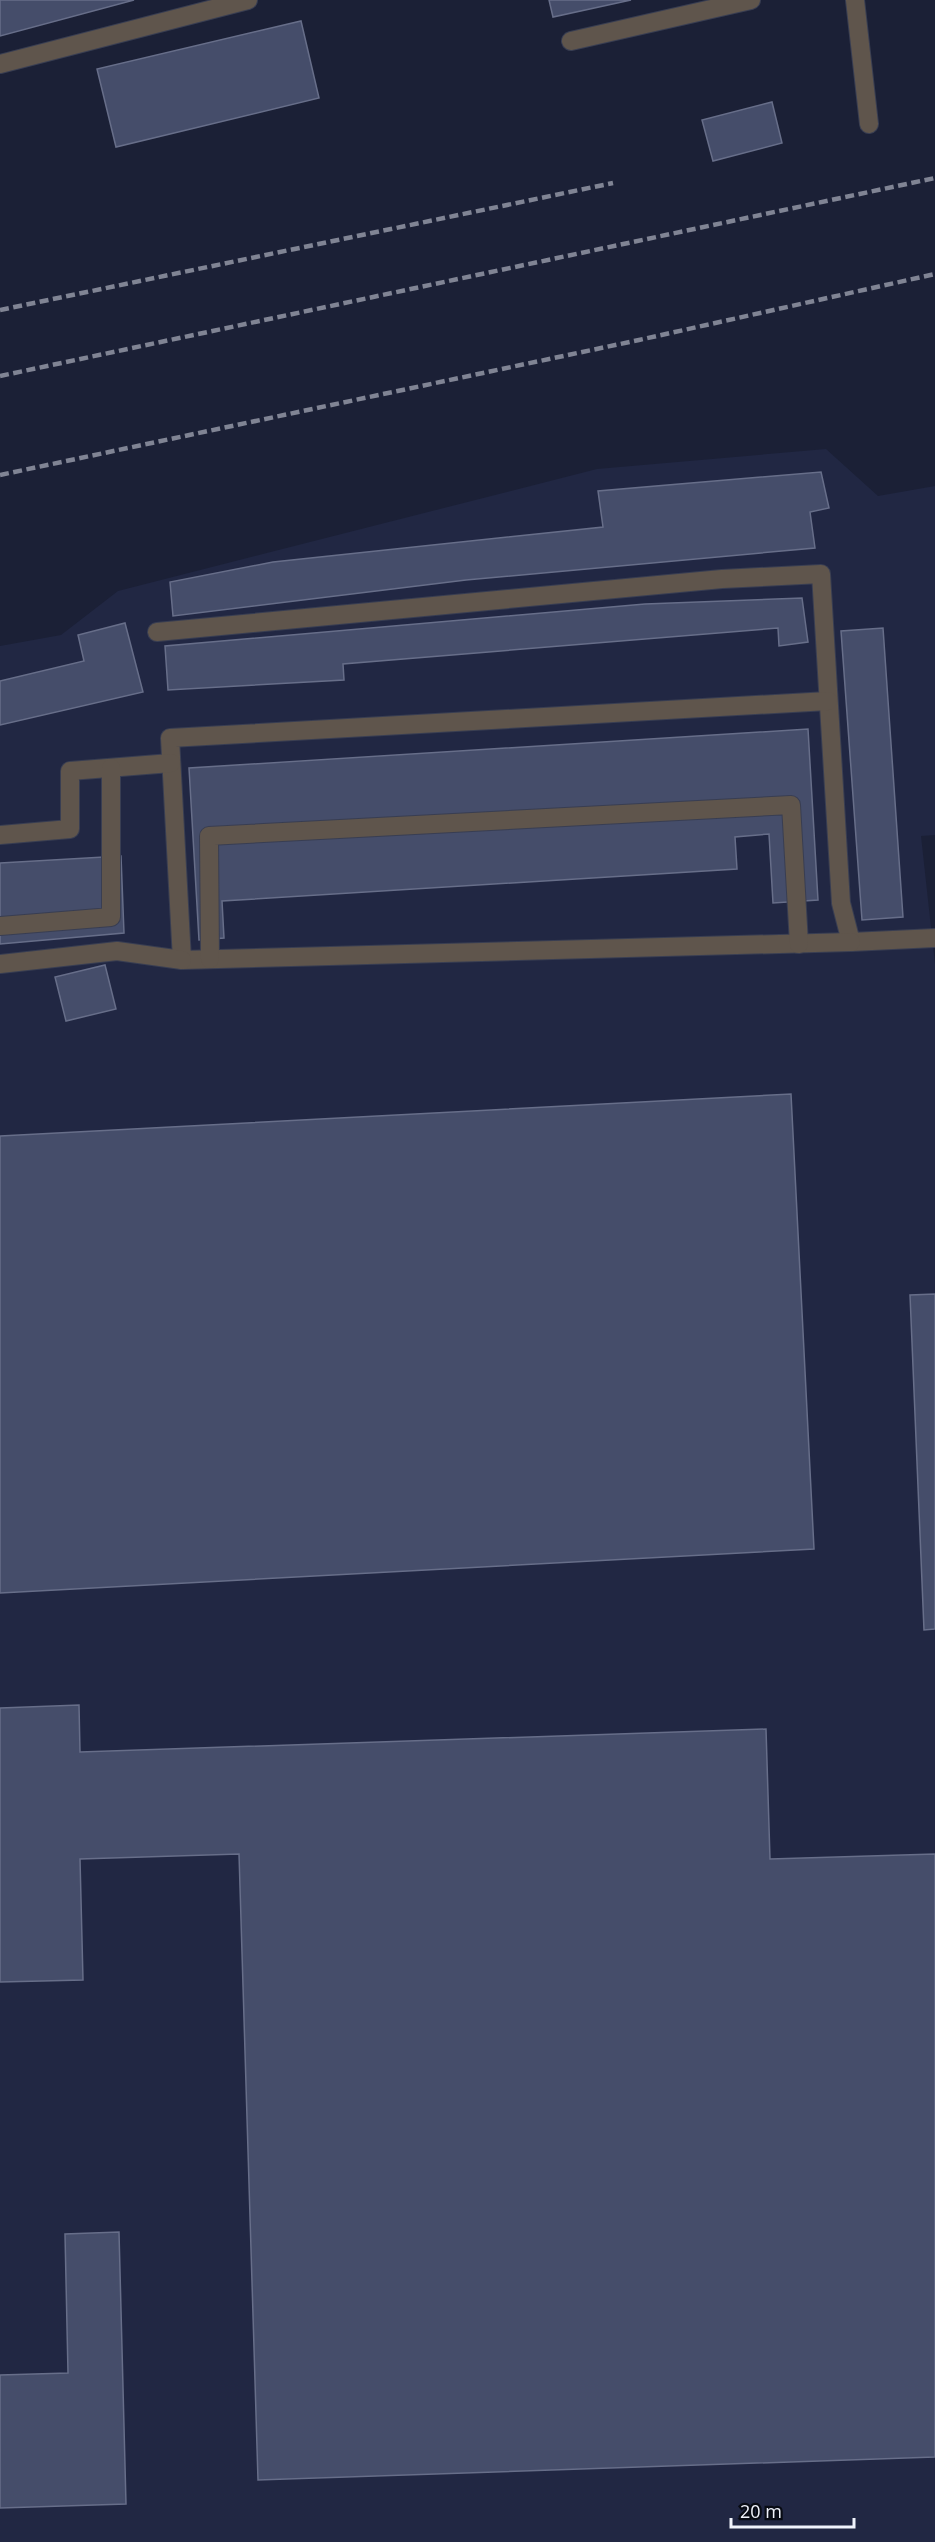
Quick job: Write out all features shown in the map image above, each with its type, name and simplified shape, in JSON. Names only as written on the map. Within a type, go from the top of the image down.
[{"type":"lane","points":[[0,64],[248,0]]},
{"type":"lane","points":[[571,41],[751,0]]},
{"type":"lane","points":[[855,0],[869,124]]},
{"type":"lane","points":[[157,632],[722,579],[820,574],[841,903],[851,942]]},
{"type":"lane","points":[[182,960],[170,738],[828,701]]},
{"type":"lane","points":[[0,835],[70,829],[70,771],[171,763]]},
{"type":"lane","points":[[0,926],[111,917],[111,768]]},
{"type":"lane","points":[[210,959],[209,836],[791,805],[800,944]]},
{"type":"lane","points":[[0,964],[117,951],[182,960],[800,944],[935,938]]},
{"type":"shaded area","points":[[826,449],[878,496],[935,486],[935,835],[921,836],[935,964],[935,2542],[0,2542],[0,646],[61,635],[118,591],[597,469]]},
{"type":"building","points":[[0,0],[134,0],[0,36]]},
{"type":"building","points":[[549,0],[631,0],[553,17]]},
{"type":"building","points":[[301,21],[319,98],[116,147],[97,69]]},
{"type":"building","points":[[772,102],[782,143],[713,161],[702,120]]},
{"type":"building","points":[[821,472],[829,508],[810,512],[815,548],[466,580],[173,616],[170,582],[273,562],[603,527],[598,491]]},
{"type":"building","points":[[802,598],[808,642],[779,646],[778,628],[343,664],[344,680],[168,690],[165,646],[645,604]]},
{"type":"building","points":[[125,623],[143,692],[0,725],[0,681],[84,661],[78,635]]},
{"type":"building","points":[[883,628],[903,917],[862,920],[841,631]]},
{"type":"building","points":[[808,729],[818,900],[773,903],[769,834],[735,837],[737,869],[222,901],[224,938],[199,940],[189,768]]},
{"type":"building","points":[[121,856],[124,933],[0,944],[0,863]]},
{"type":"building","points":[[105,965],[116,1009],[66,1021],[55,977]]},
{"type":"building","points":[[791,1094],[814,1549],[0,1593],[0,1136]]},
{"type":"building","points":[[935,1294],[935,1629],[924,1630],[910,1295]]},
{"type":"building","points":[[79,1705],[80,1752],[766,1729],[770,1859],[935,1854],[935,2457],[258,2480],[239,1854],[80,1859],[83,1980],[0,1982],[0,1708]]},
{"type":"building","points":[[119,2232],[126,2504],[0,2508],[0,2375],[68,2373],[65,2234]]},
{"type":"railway","points":[[0,376],[935,178]]},
{"type":"railway","points":[[0,310],[613,183]]},
{"type":"railway","points":[[0,475],[639,340],[935,274]]}]
